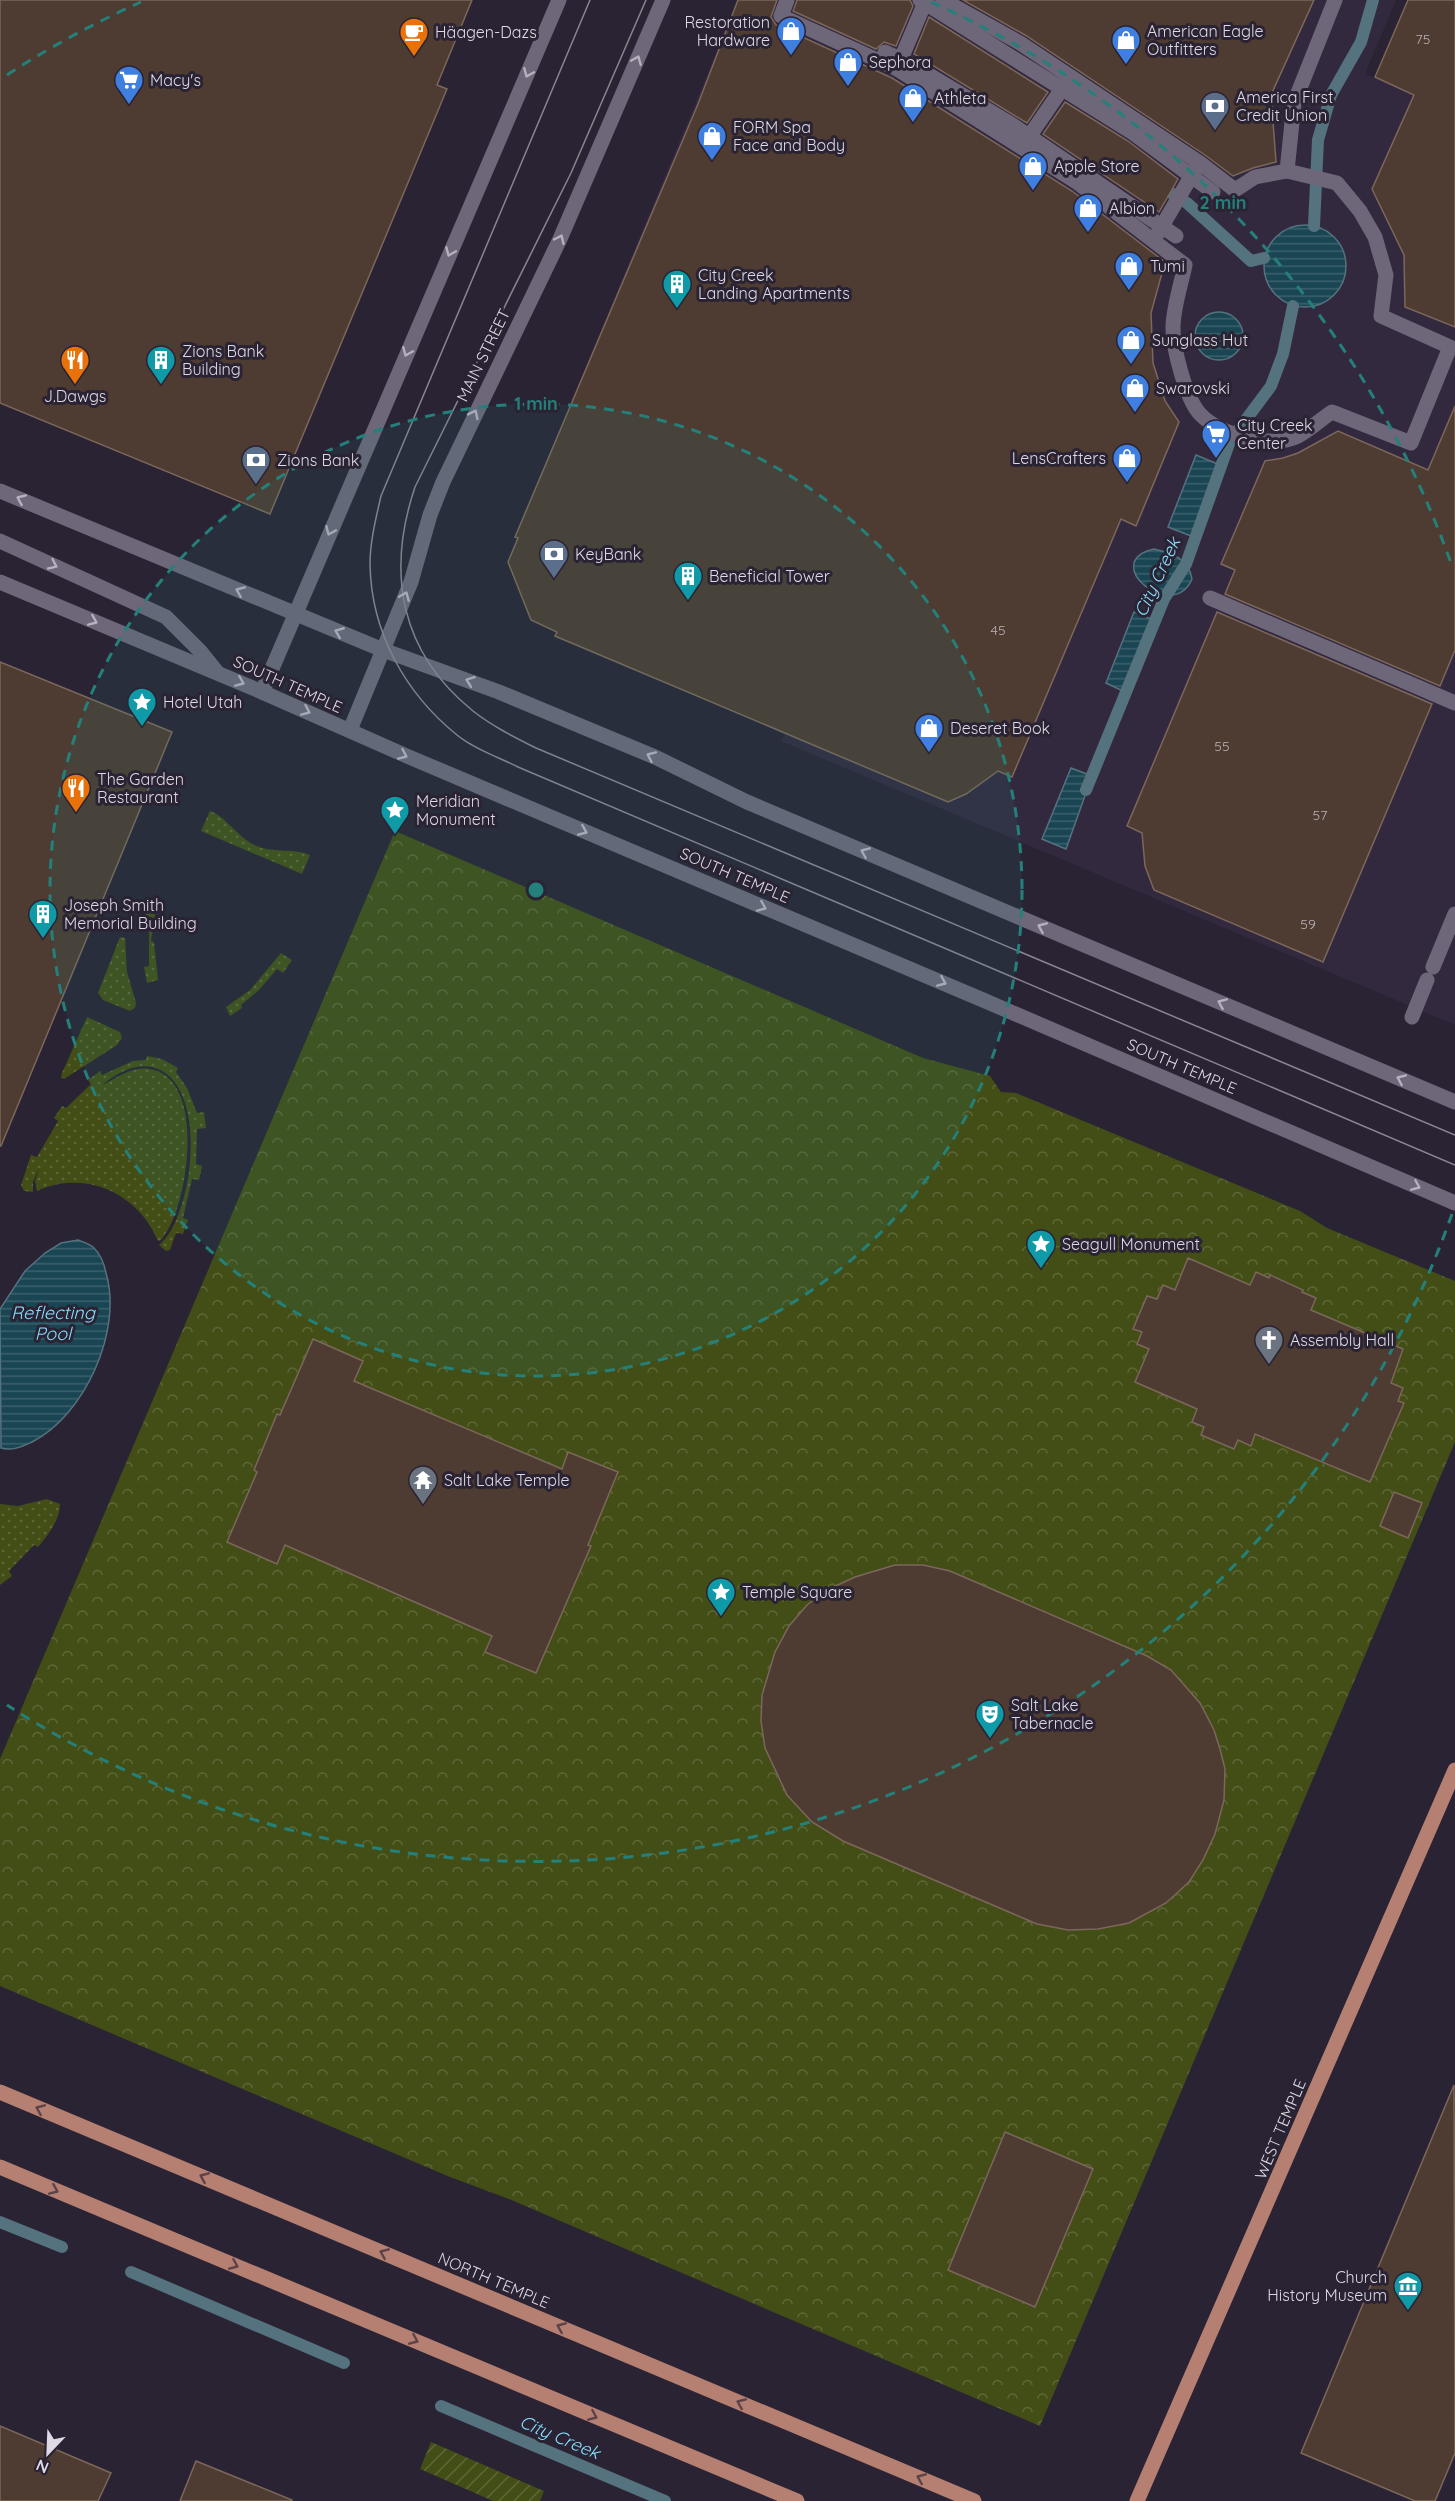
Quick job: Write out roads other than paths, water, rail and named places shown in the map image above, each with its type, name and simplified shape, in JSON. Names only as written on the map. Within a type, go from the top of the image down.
[{"type":"main road","name":"WEST TEMPLE","points":[[1137,2501],[1455,1770]]},
{"type":"main road","name":"NORTH TEMPLE","points":[[0,2092],[974,2501]]},
{"type":"main road","points":[[0,2167],[797,2501]]},
{"type":"street","points":[[262,692],[559,0]]},
{"type":"street","name":"MAIN STREET","points":[[350,730],[411,582],[430,515],[443,482],[560,239],[663,0]]},
{"type":"street","points":[[920,0],[1133,133],[1213,192]]},
{"type":"street","points":[[897,69],[926,0]]},
{"type":"street","points":[[943,0],[1020,43],[1200,163],[1235,190],[1255,177],[1287,171],[1337,183],[1360,211],[1375,237],[1386,275],[1381,316],[1450,347],[1411,443],[1332,412],[1297,436],[1265,441],[1248,438],[1221,428],[1200,413],[1179,371],[1173,327],[1185,265],[1078,183],[897,69],[780,16],[786,3],[909,63],[1011,124],[1176,236]]},
{"type":"street","points":[[1287,171],[1294,103],[1335,0]]},
{"type":"street","points":[[1023,147],[1071,77]]},
{"type":"street","points":[[1153,241],[1200,163]]},
{"type":"street","points":[[0,490],[294,614],[383,650],[499,692],[655,757],[747,802],[1455,1102]]},
{"type":"street","points":[[0,541],[166,617],[218,673]]},
{"type":"street","name":"SOUTH TEMPLE","points":[[0,582],[218,673],[409,757],[972,995],[1455,1203]]},
{"type":"street","points":[[1210,598],[1455,703]]},
{"type":"street","points":[[1412,1017],[1455,914]]},
{"type":"water","points":[[1305,225],[1321,228],[1334,237],[1343,250],[1346,266],[1343,282],[1334,295],[1321,304],[1305,307],[1289,304],[1276,295],[1267,282],[1264,266],[1267,250],[1276,237],[1289,228]]},
{"type":"water","points":[[1219,312],[1236,319],[1243,336],[1236,353],[1219,360],[1202,353],[1195,336],[1202,319]]},
{"type":"water","points":[[1196,455],[1220,465],[1191,536],[1168,527]]},
{"type":"water","points":[[1154,549],[1179,558],[1187,566],[1192,579],[1183,591],[1170,595],[1157,593],[1145,586],[1136,576],[1134,566],[1139,556]]},
{"type":"water","points":[[1134,612],[1156,621],[1125,692],[1106,683]]},
{"type":"water","points":[[1071,768],[1092,776],[1066,849],[1042,839]]},
{"type":"water","name":"Reflecting Pool","points":[[78,1240],[92,1247],[100,1256],[110,1296],[109,1320],[95,1369],[83,1392],[51,1429],[21,1447],[1,1448],[0,1309],[25,1271],[45,1253],[61,1243]]},
{"type":"waterway","name":"City Creek","points":[[1314,226],[1318,140],[1331,95],[1361,42],[1373,0]]},
{"type":"waterway","points":[[1171,193],[1187,203],[1251,261],[1264,258]]},
{"type":"waterway","name":"City Creek","points":[[1086,790],[1164,599],[1186,564],[1230,441],[1271,386],[1283,354],[1293,306]]},
{"type":"waterway","name":"City Creek","points":[[0,2222],[62,2247]]},
{"type":"waterway","name":"City Creek","points":[[131,2272],[344,2363]]},
{"type":"waterway","name":"City Creek","points":[[441,2406],[665,2501]]},
{"type":"tram line","points":[[590,0],[381,496],[371,547],[372,589],[384,637],[407,680],[438,718],[457,735],[518,767],[1455,1165]]},
{"type":"tram line","points":[[646,0],[571,173],[415,487],[406,519],[401,580],[406,609],[415,637],[429,663],[448,688],[473,711],[536,748],[1455,1135]]},
{"type":"place","name":"Restoration Hardware","points":[[791,56]]},
{"type":"place","name":"Häagen-Dazs","points":[[414,58]]},
{"type":"place","name":"American Eagle Outfitters","points":[[1126,66]]},
{"type":"place","name":"Sephora","points":[[848,88]]},
{"type":"place","name":"Macy's","points":[[129,106]]},
{"type":"place","name":"Athleta","points":[[913,124]]},
{"type":"place","name":"America First Credit Union","points":[[1215,132]]},
{"type":"place","name":"FORM Spa Face and Body","points":[[712,162]]},
{"type":"place","name":"Apple Store","points":[[1033,192]]},
{"type":"place","name":"Albion","points":[[1088,234]]},
{"type":"place","name":"Tumi","points":[[1129,292]]},
{"type":"place","name":"City Creek Landing Apartments","points":[[677,310]]},
{"type":"place","name":"Sunglass Hut","points":[[1131,366]]},
{"type":"place","name":"J.Dawgs","points":[[75,386]]},
{"type":"place","name":"Zions Bank Building","points":[[161,386]]},
{"type":"place","name":"Swarovski","points":[[1135,414]]},
{"type":"place","name":"City Creek Center","points":[[1216,460]]},
{"type":"place","name":"LensCrafters","points":[[1127,484]]},
{"type":"place","name":"Zions Bank","points":[[256,486]]},
{"type":"place","name":"KeyBank","points":[[554,580]]},
{"type":"place","name":"Beneficial Tower","points":[[688,602]]},
{"type":"place","name":"Hotel Utah","points":[[142,728]]},
{"type":"place","name":"Deseret Book","points":[[929,754]]},
{"type":"place","name":"The Garden Restaurant","points":[[76,814]]},
{"type":"place","name":"Meridian Monument","points":[[395,836]]},
{"type":"place","name":"Joseph Smith Memorial Building","points":[[43,940]]},
{"type":"place","name":"Seagull Monument","points":[[1041,1270]]},
{"type":"place","name":"Assembly Hall","points":[[1269,1366]]},
{"type":"place","name":"Salt Lake Temple","points":[[423,1506]]},
{"type":"place","name":"Temple Square","points":[[721,1618]]},
{"type":"place","name":"Salt Lake Tabernacle","points":[[990,1740]]},
{"type":"place","name":"Church History Museum","points":[[1408,2312]]}]
